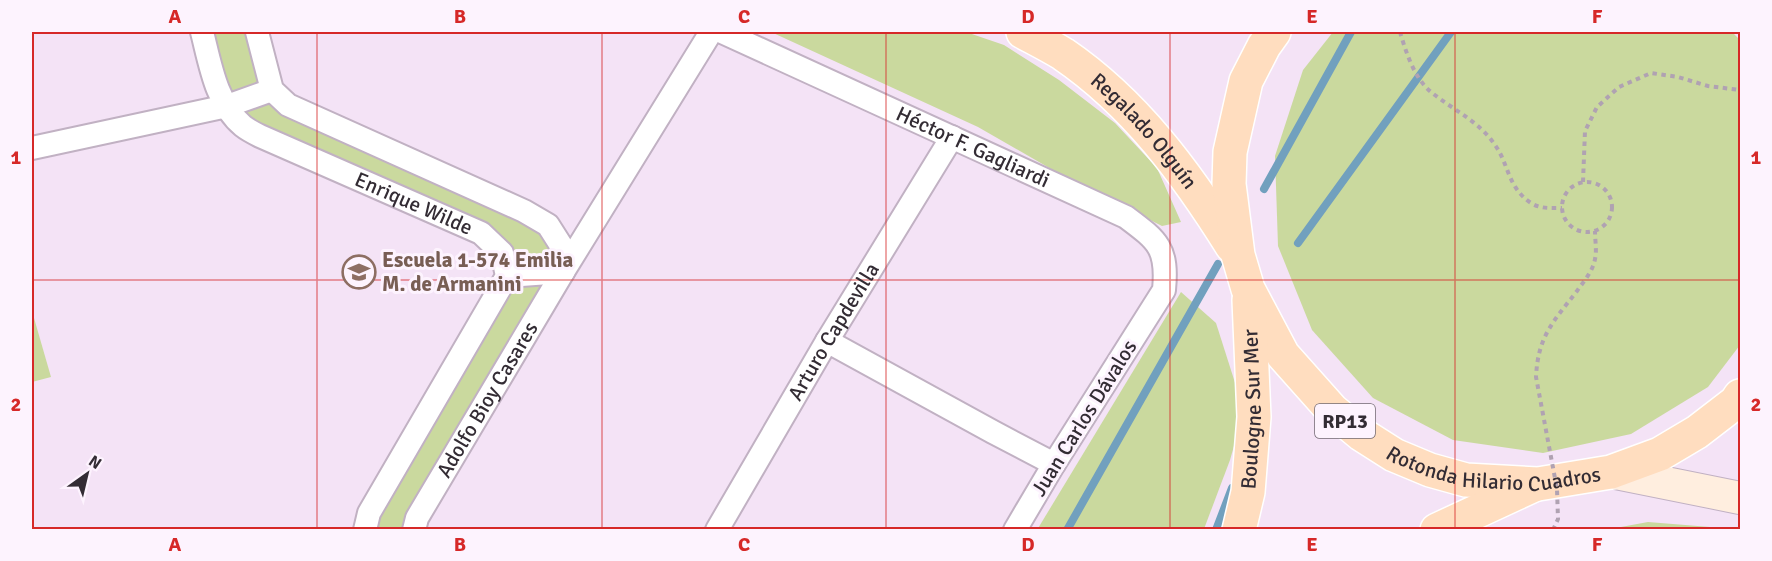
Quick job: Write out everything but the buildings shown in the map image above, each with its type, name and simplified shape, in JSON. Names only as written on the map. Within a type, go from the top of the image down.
[{"type":"main road","name":"Regalado Olguín","points":[[1023,32],[1063,54],[1107,88],[1159,141],[1200,195],[1238,255]]},
{"type":"main road","name":"Rotonda Hilario Cuadros","points":[[1274,32],[1264,45],[1246,81],[1230,152],[1230,184],[1238,255],[1248,289],[1283,355],[1332,410],[1361,434],[1394,455],[1430,470],[1466,480],[1538,484],[1611,472],[1660,454],[1688,438],[1740,396]]},
{"type":"main road","name":"Boulogne Sur Mer","points":[[1239,530],[1248,492],[1254,417],[1248,289]]},
{"type":"main road","points":[[1611,472],[1740,498]]},
{"type":"main road","name":"RP13","points":[[1437,530],[1538,484]]},
{"type":"street","name":"Enrique Wilde","points":[[202,32],[214,78],[227,106],[243,126],[260,136],[482,233],[502,254],[507,276]]},
{"type":"street","points":[[32,148],[227,106],[272,90],[256,32]]},
{"type":"street","name":"Adolfo Bioy Casares","points":[[414,530],[417,518],[563,272],[711,32]]},
{"type":"street","name":"Héctor F. Gagliardi","points":[[722,32],[1126,217],[1145,231],[1161,250],[1166,269],[1164,290],[1154,306]]},
{"type":"street","name":"Enrique Wilde","points":[[272,90],[288,105],[524,211],[548,225],[562,247],[563,272]]},
{"type":"street","name":"Arturo Capdevilla","points":[[717,530],[827,341],[952,136]]},
{"type":"street","points":[[367,521],[507,276],[563,272]]},
{"type":"street","name":"Juan Carlos Dávalos","points":[[1015,530],[1154,306]]},
{"type":"street","points":[[827,341],[1054,464]]},
{"type":"path","points":[[1400,32],[1414,71],[1430,92],[1483,130],[1496,146],[1512,183],[1530,202],[1541,208],[1562,208]]},
{"type":"path","points":[[1583,182],[1585,131],[1597,107],[1619,87],[1651,73],[1678,77],[1708,86],[1740,90]]},
{"type":"path","points":[[1583,182],[1603,187],[1610,196],[1613,206],[1611,217],[1605,226],[1595,231],[1577,230],[1569,225],[1564,217],[1563,199],[1572,186],[1583,182]]},
{"type":"path","points":[[1553,530],[1558,519],[1557,489],[1536,378],[1537,360],[1542,340],[1550,326],[1588,276],[1596,259],[1595,231]]},
{"type":"green space","points":[[202,32],[257,32],[272,89],[548,225],[563,272],[414,529],[365,529],[507,276],[502,254],[243,126]]},
{"type":"green space","points":[[771,32],[966,32],[1004,45],[1059,80],[1115,123],[1157,168],[1181,222],[1162,226],[1065,177],[978,127]]},
{"type":"green space","points":[[1333,32],[1732,32],[1740,40],[1740,345],[1708,387],[1631,434],[1543,453],[1453,440],[1373,398],[1312,330],[1278,246],[1275,156],[1303,70]]},
{"type":"green space","points":[[1181,292],[1216,323],[1244,411],[1230,460],[1204,529],[1037,530]]},
{"type":"green space","points":[[32,311],[51,377],[32,382]]},
{"type":"green space","points":[[1648,522],[1735,529],[1610,529]]},
{"type":"waterway","points":[[1264,189],[1351,32]]},
{"type":"waterway","points":[[1298,243],[1451,32]]},
{"type":"waterway","points":[[1067,530],[1218,264]]},
{"type":"waterway","points":[[1216,530],[1232,488]]},
{"type":"place","name":"Escuela 1-574 Emilia M. de Armanini","points":[[359,272]]}]
